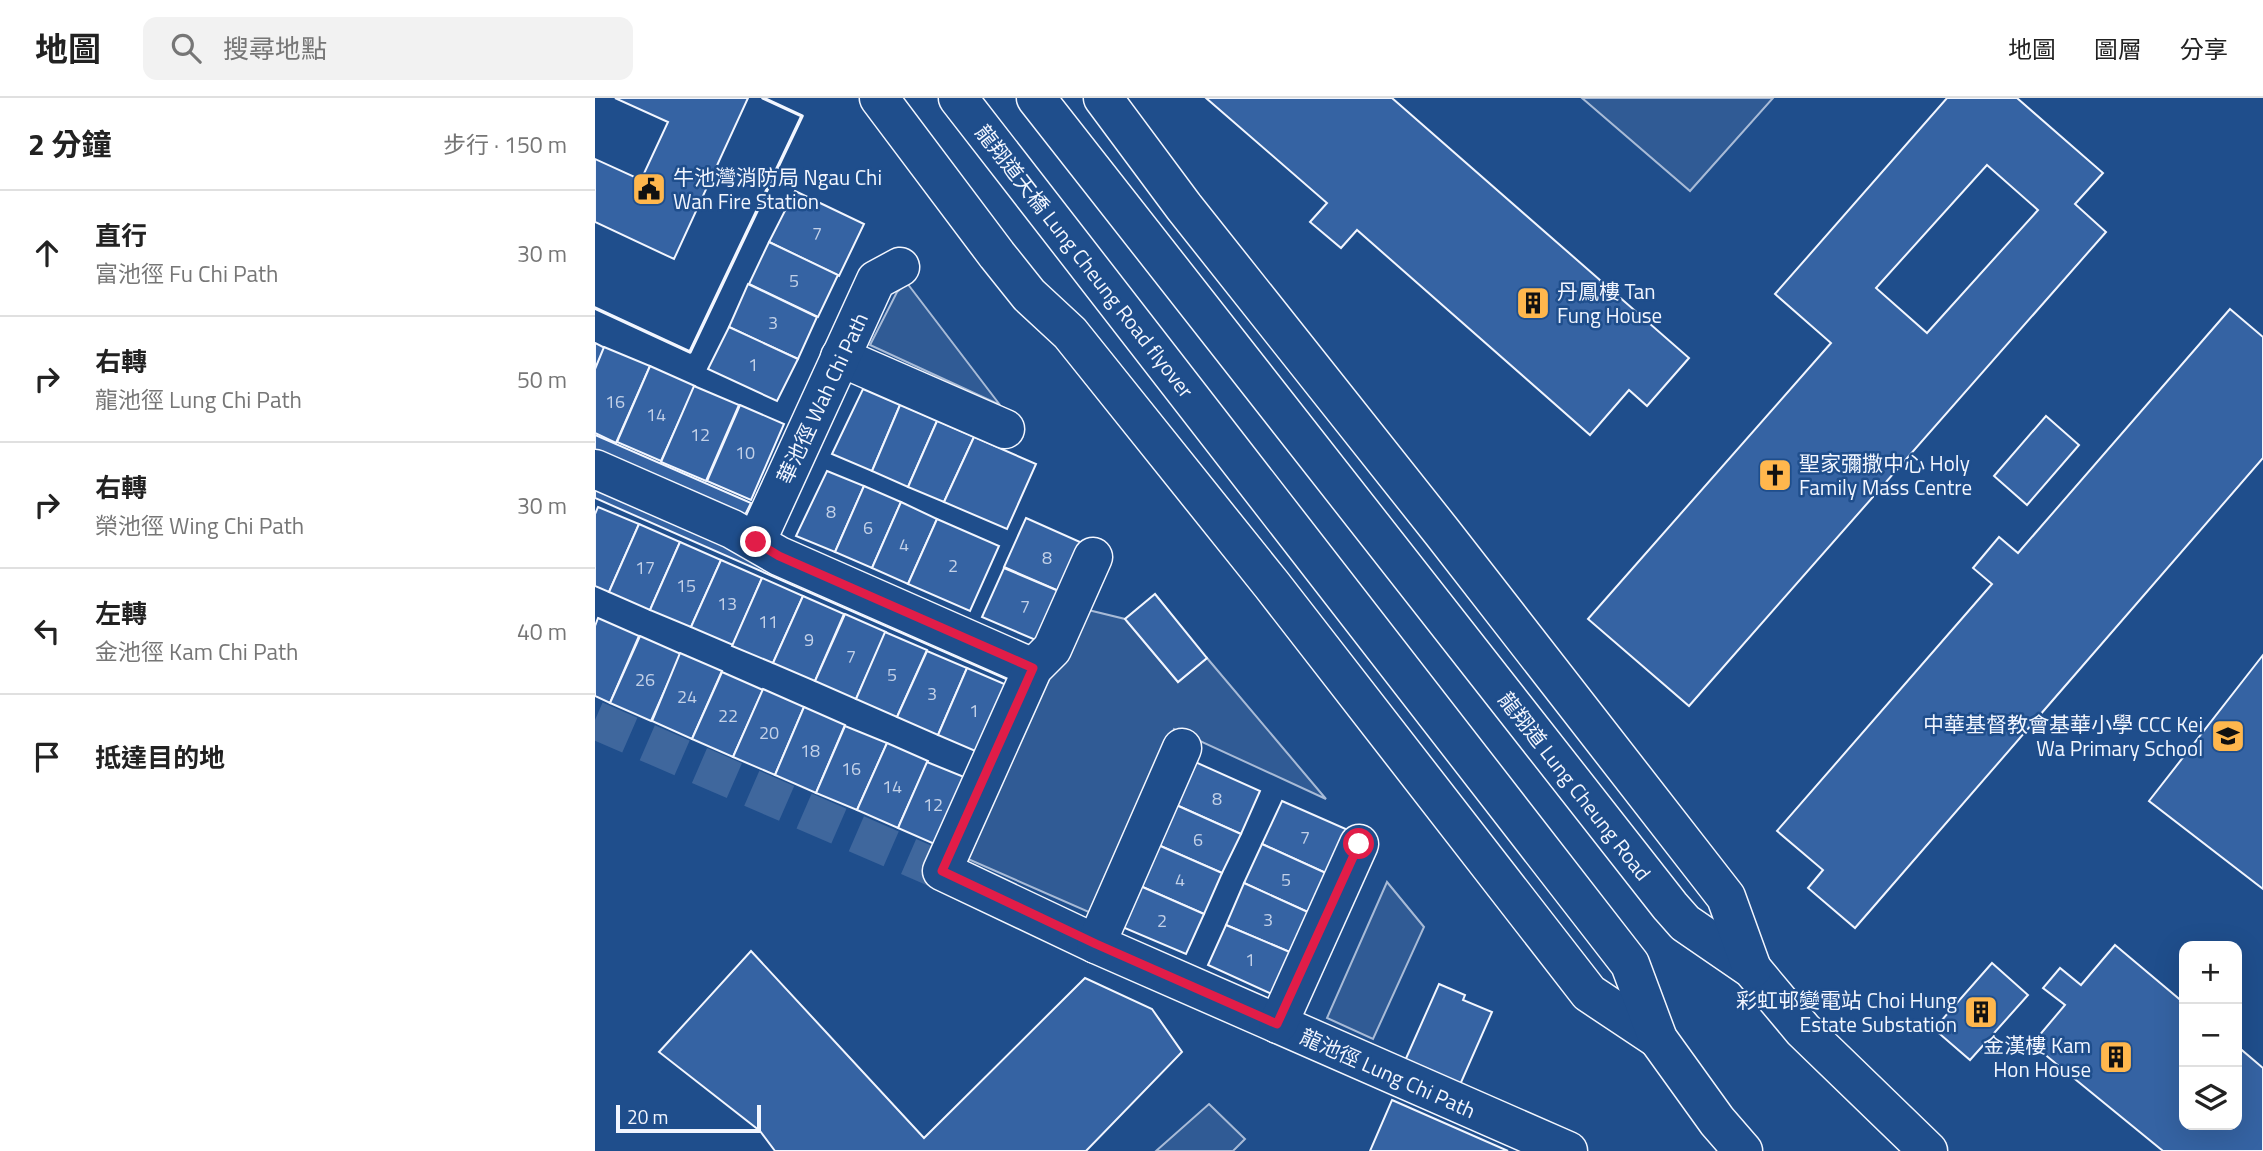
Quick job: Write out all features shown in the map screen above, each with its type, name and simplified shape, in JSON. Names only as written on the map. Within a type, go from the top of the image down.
[{"type":"main road","points":[[879,98],[1029,295],[1079,344],[1280,595],[1589,993],[1658,1039],[1717,1121],[1743,1151]]},
{"type":"main road","name":"龍翔道天橋 Lung Cheung Road flyover","points":[[958,98],[1630,964],[1658,1039]]},
{"type":"main road","name":"龍翔道 Lung Cheung Road","points":[[1036,98],[1685,923],[1752,969],[1803,1030],[1928,1151]]},
{"type":"main road","points":[[1103,98],[1184,208],[1434,522],[1726,897],[1752,969]]},
{"type":"main road","name":"華池徑 Wah Chi Path","points":[[756,542],[876,280],[900,267]]},
{"type":"main road","points":[[840,357],[1005,429]]},
{"type":"main road","points":[[595,469],[732,528],[792,562],[1033,668],[1052,649],[1093,557]]},
{"type":"main road","name":"龍池徑 Lung Chi Path","points":[[1033,668],[942,871],[1096,944],[1568,1151]]},
{"type":"main road","points":[[1096,944],[1182,748]]},
{"type":"main road","points":[[1277,1024],[1359,844]]},
{"type":"shaded area","points":[[1582,98],[1773,98],[1690,191]]},
{"type":"shaded area","points":[[907,283],[1000,405],[870,345],[897,292]]},
{"type":"shaded area","points":[[1080,608],[1125,619],[1178,682],[1207,658],[1326,799],[1174,729],[1091,913],[968,859]]},
{"type":"shaded area","points":[[1387,882],[1424,927],[1373,1039],[1327,1018]]},
{"type":"shaded area","points":[[1209,1104],[1245,1139],[1233,1151],[1156,1151]]},
{"type":"building","points":[[615,98],[748,98],[674,259],[595,222],[595,159],[641,180],[668,122]]},
{"type":"building","name":"丹鳳樓 Tan Fung House","points":[[1206,98],[1392,98],[1689,358],[1647,406],[1629,390],[1590,435],[1357,230],[1341,248],[1310,222],[1327,203]]},
{"type":"building","points":[[1947,98],[2017,98],[2103,173],[2075,204],[2106,232],[1689,706],[1588,619],[1831,343],[1775,294]],"holes":[[[1987,165],[2038,210],[1927,333],[1876,288]]]},
{"type":"building","points":[[795,191],[864,224],[839,276],[769,242]]},
{"type":"building","points":[[769,242],[838,275],[818,317],[749,284]]},
{"type":"building","points":[[748,284],[817,317],[798,359],[729,327]]},
{"type":"building","points":[[2230,309],[2263,337],[2263,458],[1855,928],[1808,888],[1823,870],[1777,831],[1992,584],[1973,568],[1999,537],[2018,553]]},
{"type":"building","points":[[729,327],[798,359],[777,401],[708,369]]},
{"type":"building","points":[[595,343],[605,348],[595,370]]},
{"type":"building","points":[[604,347],[650,366],[616,443],[595,433],[595,369]]},
{"type":"building","points":[[650,366],[695,386],[661,461],[617,442]]},
{"type":"building","points":[[694,386],[739,405],[706,481],[661,462]]},
{"type":"building","points":[[863,389],[900,405],[872,471],[832,454]]},
{"type":"building","points":[[740,405],[784,424],[751,500],[707,481]]},
{"type":"building","points":[[900,405],[937,421],[908,487],[872,471]]},
{"type":"building","points":[[2046,416],[2079,445],[2027,505],[1994,476]]},
{"type":"building","points":[[937,421],[974,437],[944,502],[908,487]]},
{"type":"building","points":[[595,435],[751,503],[745,515],[595,450]]},
{"type":"building","points":[[974,437],[1036,464],[1007,529],[944,502]]},
{"type":"building","points":[[827,471],[864,486],[835,552],[796,536]]},
{"type":"building","points":[[595,486],[1019,674],[1015,683],[595,498]]},
{"type":"building","points":[[864,486],[901,502],[872,568],[835,552]]},
{"type":"building","points":[[901,502],[937,519],[908,584],[872,568]]},
{"type":"building","points":[[598,507],[639,524],[609,592],[595,586],[595,514]]},
{"type":"building","points":[[1026,518],[1089,546],[1068,595],[1004,567]]},
{"type":"building","points":[[937,519],[999,546],[970,611],[908,584]]},
{"type":"building","points":[[639,524],[680,542],[650,610],[609,592]]},
{"type":"building","points":[[680,542],[721,560],[691,627],[650,610]]},
{"type":"building","points":[[721,560],[762,578],[733,645],[691,627]]},
{"type":"building","points":[[1004,568],[1068,595],[1045,644],[982,617]]},
{"type":"building","points":[[762,578],[803,596],[773,663],[732,646]]},
{"type":"building","points":[[1155,594],[1207,658],[1178,682],[1125,619]]},
{"type":"building","points":[[803,596],[844,614],[815,681],[773,663]]},
{"type":"building","points":[[845,614],[886,632],[856,699],[815,681]]},
{"type":"building","points":[[598,618],[639,636],[610,703],[595,696],[595,626]]},
{"type":"building","points":[[885,632],[927,650],[897,717],[856,699]]},
{"type":"building","points":[[640,636],[681,654],[651,721],[610,703]]},
{"type":"building","points":[[927,651],[967,668],[938,735],[897,717]]},
{"type":"building","points":[[680,653],[722,671],[692,739],[652,721]]},
{"type":"building","name":"中華基督教會基華小學 CCC Kei Wa Primary School","points":[[2263,655],[2263,889],[2149,801]]},
{"type":"building","points":[[967,668],[1009,686],[980,753],[938,735]]},
{"type":"building","points":[[722,672],[763,690],[733,757],[692,739]]},
{"type":"building","points":[[763,689],[804,707],[775,775],[733,757]]},
{"type":"building","points":[[804,707],[845,725],[816,793],[775,775]]},
{"type":"building","points":[[845,726],[887,743],[857,810],[816,793]]},
{"type":"building","points":[[887,743],[928,761],[898,828],[857,810]]},
{"type":"building","points":[[1193,761],[1260,791],[1241,834],[1174,804]]},
{"type":"building","points":[[927,762],[969,779],[939,846],[898,828]]},
{"type":"building","points":[[1282,801],[1348,830],[1328,874],[1262,844]]},
{"type":"building","points":[[1174,804],[1241,834],[1222,873],[1156,844]]},
{"type":"building","points":[[1156,844],[1222,873],[1204,914],[1138,885]]},
{"type":"building","points":[[1262,844],[1328,874],[1310,913],[1244,883]]},
{"type":"building","points":[[1244,883],[1310,913],[1292,953],[1226,925]]},
{"type":"building","points":[[1138,885],[1204,914],[1186,954],[1120,926]]},
{"type":"building","points":[[1226,925],[1292,953],[1274,995],[1208,965]]},
{"type":"building","name":"金漢樓 Kam Hon House","points":[[2115,945],[2179,999],[2179,1130],[2242,1130],[2242,1050],[2263,1068],[2263,1151],[2163,1151],[2032,1044],[2065,1005],[2043,988],[2060,968],[2081,985]]},
{"type":"building","points":[[751,951],[924,1138],[1085,978],[1152,1009],[1182,1052],[1086,1151],[775,1151],[760,1131],[659,1052]]},
{"type":"building","name":"彩虹邨變電站 Choi Hung Estate Substation","points":[[1992,963],[2028,995],[1970,1060],[1934,1029]]},
{"type":"building","points":[[1439,984],[1465,995],[1463,1000],[1492,1012],[1459,1087],[1404,1063]]},
{"type":"building","points":[[1392,1100],[1508,1151],[1370,1151]]},
{"type":"tunnel","points":[[595,720],[942,871]]},
{"type":"wall","points":[[595,308],[690,352],[802,116],[763,98]]},
{"type":"place","name":"牛池灣消防局 Ngau Chi Wan Fire Station","points":[[649,189]]},
{"type":"place","name":"丹鳳樓 Tan Fung House","points":[[1533,303]]},
{"type":"place","name":"聖家彌撒中心 Holy Family Mass Centre","points":[[1775,475]]},
{"type":"place","name":"中華基督教會基華小學 CCC Kei Wa Primary School","points":[[2228,736]]},
{"type":"place","name":"彩虹邨變電站 Choi Hung Estate Substation","points":[[1981,1012]]},
{"type":"place","name":"金漢樓 Kam Hon House","points":[[2116,1057]]},
{"type":"route","points":[[756,542],[779,556],[1033,668],[942,871],[1096,944],[1277,1024],[1359,844]]}]
